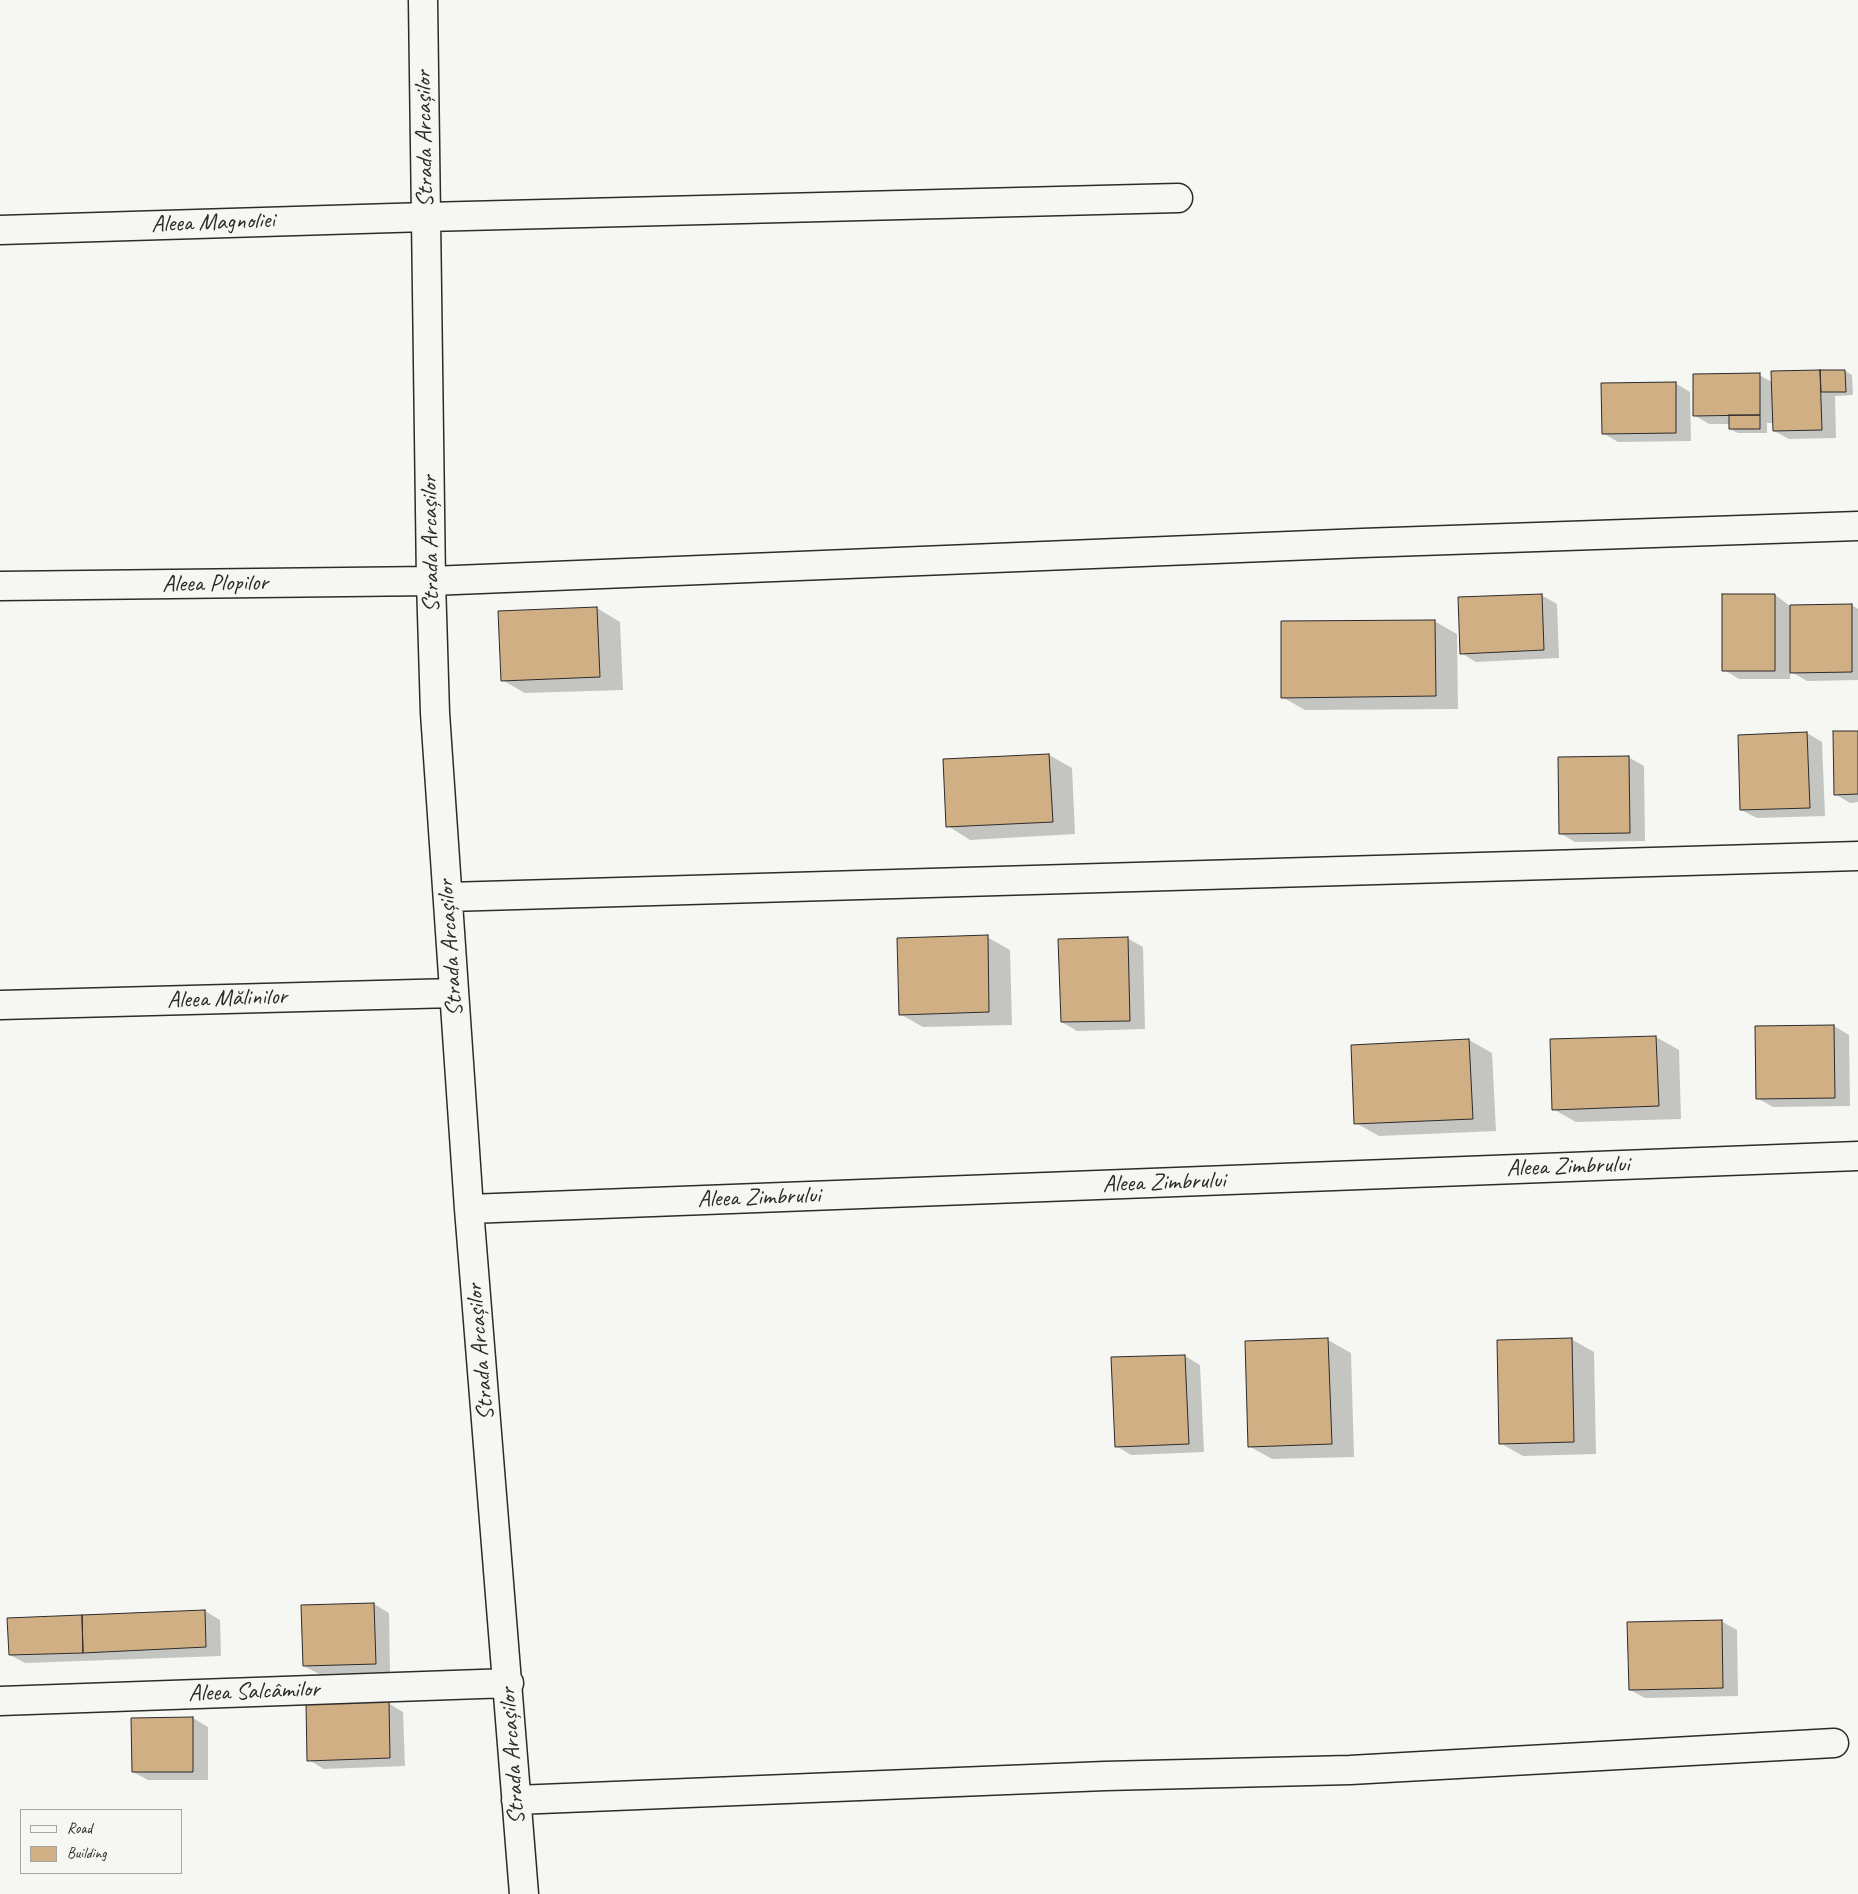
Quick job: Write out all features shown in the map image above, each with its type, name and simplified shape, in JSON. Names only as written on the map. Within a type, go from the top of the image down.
[{"type":"street","name":"Strada Arcașilor","points":[[423,0],[431,581],[435,713],[469,1209],[524,1894]]},
{"type":"street","name":"Aleea Magnoliei","points":[[0,230],[426,216],[1178,198]]},
{"type":"street","name":"Aleea Plopilor","points":[[0,586],[431,581],[1332,544],[1858,526]]},
{"type":"street","points":[[448,897],[1858,856]]},
{"type":"street","name":"Aleea Mălinilor","points":[[0,1005],[454,992]]},
{"type":"street","name":"Aleea Zimbrului","points":[[469,1209],[1858,1156]]},
{"type":"street","name":"Aleea Salcâmilor","points":[[0,1701],[508,1683]]},
{"type":"street","points":[[516,1800],[1105,1776],[1350,1770],[1834,1743]]},
{"type":"building","points":[[1820,370],[1845,370],[1846,392],[1821,392]]},
{"type":"building","points":[[1820,370],[1822,430],[1773,431],[1771,371]]},
{"type":"building","points":[[1760,373],[1760,415],[1693,416],[1693,374]]},
{"type":"building","points":[[1676,382],[1676,433],[1602,434],[1601,383]]},
{"type":"building","points":[[1729,415],[1760,415],[1760,429],[1729,429]]},
{"type":"building","points":[[1542,594],[1544,650],[1460,654],[1458,597]]},
{"type":"building","points":[[1722,594],[1775,594],[1775,671],[1722,671]]},
{"type":"building","points":[[1852,604],[1852,672],[1790,673],[1790,605]]},
{"type":"building","points":[[597,607],[600,677],[501,681],[498,611]]},
{"type":"building","points":[[1435,620],[1436,696],[1281,698],[1281,621]]},
{"type":"building","points":[[1833,731],[1858,731],[1858,794],[1834,795]]},
{"type":"building","points":[[1807,732],[1810,808],[1740,810],[1738,735]]},
{"type":"building","points":[[1049,754],[1053,822],[946,827],[943,759]]},
{"type":"building","points":[[1629,756],[1630,833],[1559,834],[1558,757]]},
{"type":"building","points":[[988,935],[989,1012],[899,1015],[897,938]]},
{"type":"building","points":[[1128,937],[1130,1021],[1061,1022],[1058,939]]},
{"type":"building","points":[[1834,1025],[1835,1098],[1756,1099],[1755,1026]]},
{"type":"building","points":[[1656,1036],[1659,1106],[1552,1110],[1550,1039]]},
{"type":"building","points":[[1469,1039],[1473,1119],[1354,1124],[1351,1045]]},
{"type":"building","points":[[1328,1338],[1332,1444],[1248,1447],[1245,1341]]},
{"type":"building","points":[[1572,1338],[1574,1442],[1499,1444],[1497,1340]]},
{"type":"building","points":[[1185,1355],[1189,1444],[1115,1447],[1111,1357]]},
{"type":"building","points":[[374,1603],[376,1664],[303,1666],[301,1605]]},
{"type":"building","points":[[205,1610],[206,1647],[83,1653],[82,1615]]},
{"type":"building","points":[[82,1615],[83,1653],[9,1655],[7,1618]]},
{"type":"building","points":[[1722,1620],[1723,1688],[1629,1690],[1627,1622]]},
{"type":"building","points":[[389,1701],[390,1758],[307,1761],[306,1703]]},
{"type":"building","points":[[193,1717],[193,1772],[132,1772],[131,1718]]}]
